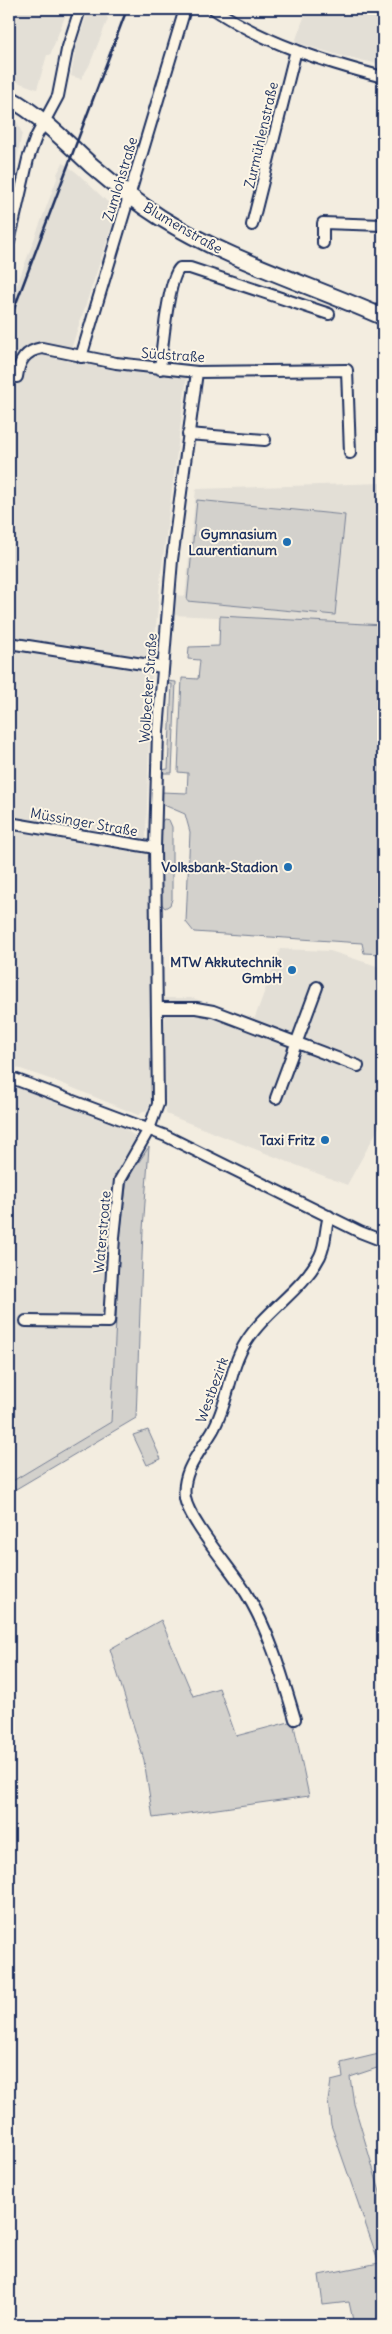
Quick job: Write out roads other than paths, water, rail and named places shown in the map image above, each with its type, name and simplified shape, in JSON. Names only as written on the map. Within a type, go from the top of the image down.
[{"type":"street","points":[[9,242],[28,160],[44,122],[58,96],[67,50],[80,9]]},
{"type":"street","name":"Zumlohstraße","points":[[81,356],[185,9]]},
{"type":"street","points":[[214,9],[244,28],[296,50],[383,77]]},
{"type":"street","name":"Zurmühlenstraße","points":[[252,225],[296,50]]},
{"type":"street","name":"Blumenstraße","points":[[9,98],[44,122],[129,196],[166,220],[218,249],[383,317]]},
{"type":"street","points":[[322,243],[324,223],[383,225]]},
{"type":"street","points":[[160,369],[168,307],[175,276],[180,268],[190,268],[328,314]]},
{"type":"street","name":"Südstraße","points":[[17,377],[19,362],[31,350],[42,348],[160,369],[197,372],[347,370],[350,454]]},
{"type":"street","name":"Wolbecker Straße","points":[[149,1129],[158,1104],[155,848],[162,667],[172,560],[197,372]]},
{"type":"street","points":[[188,434],[265,440]]},
{"type":"street","points":[[9,643],[162,667]]},
{"type":"street","name":"Müssinger Straße","points":[[9,823],[155,848]]},
{"type":"street","points":[[276,1098],[317,987]]},
{"type":"street","points":[[157,1008],[203,1008],[358,1066]]},
{"type":"street","points":[[9,1077],[149,1129],[383,1241]]},
{"type":"street","name":"Waterstroate","points":[[26,1321],[109,1322],[114,1237],[120,1180],[149,1129]]},
{"type":"street","name":"Westbezirk","points":[[295,1719],[271,1641],[247,1594],[194,1518],[185,1499],[185,1487],[186,1476],[214,1428],[232,1374],[246,1342],[255,1329],[313,1268],[324,1245],[329,1216]]},
{"type":"railway","points":[[9,322],[127,9]]},
{"type":"place","name":"Gymnasium Laurentianum","points":[[287,542]]},
{"type":"place","name":"Volksbank-Stadion","points":[[288,867]]},
{"type":"place","name":"MTW Akkutechnik GmbH","points":[[292,970]]},
{"type":"place","name":"Taxi Fritz","points":[[325,1140]]}]
